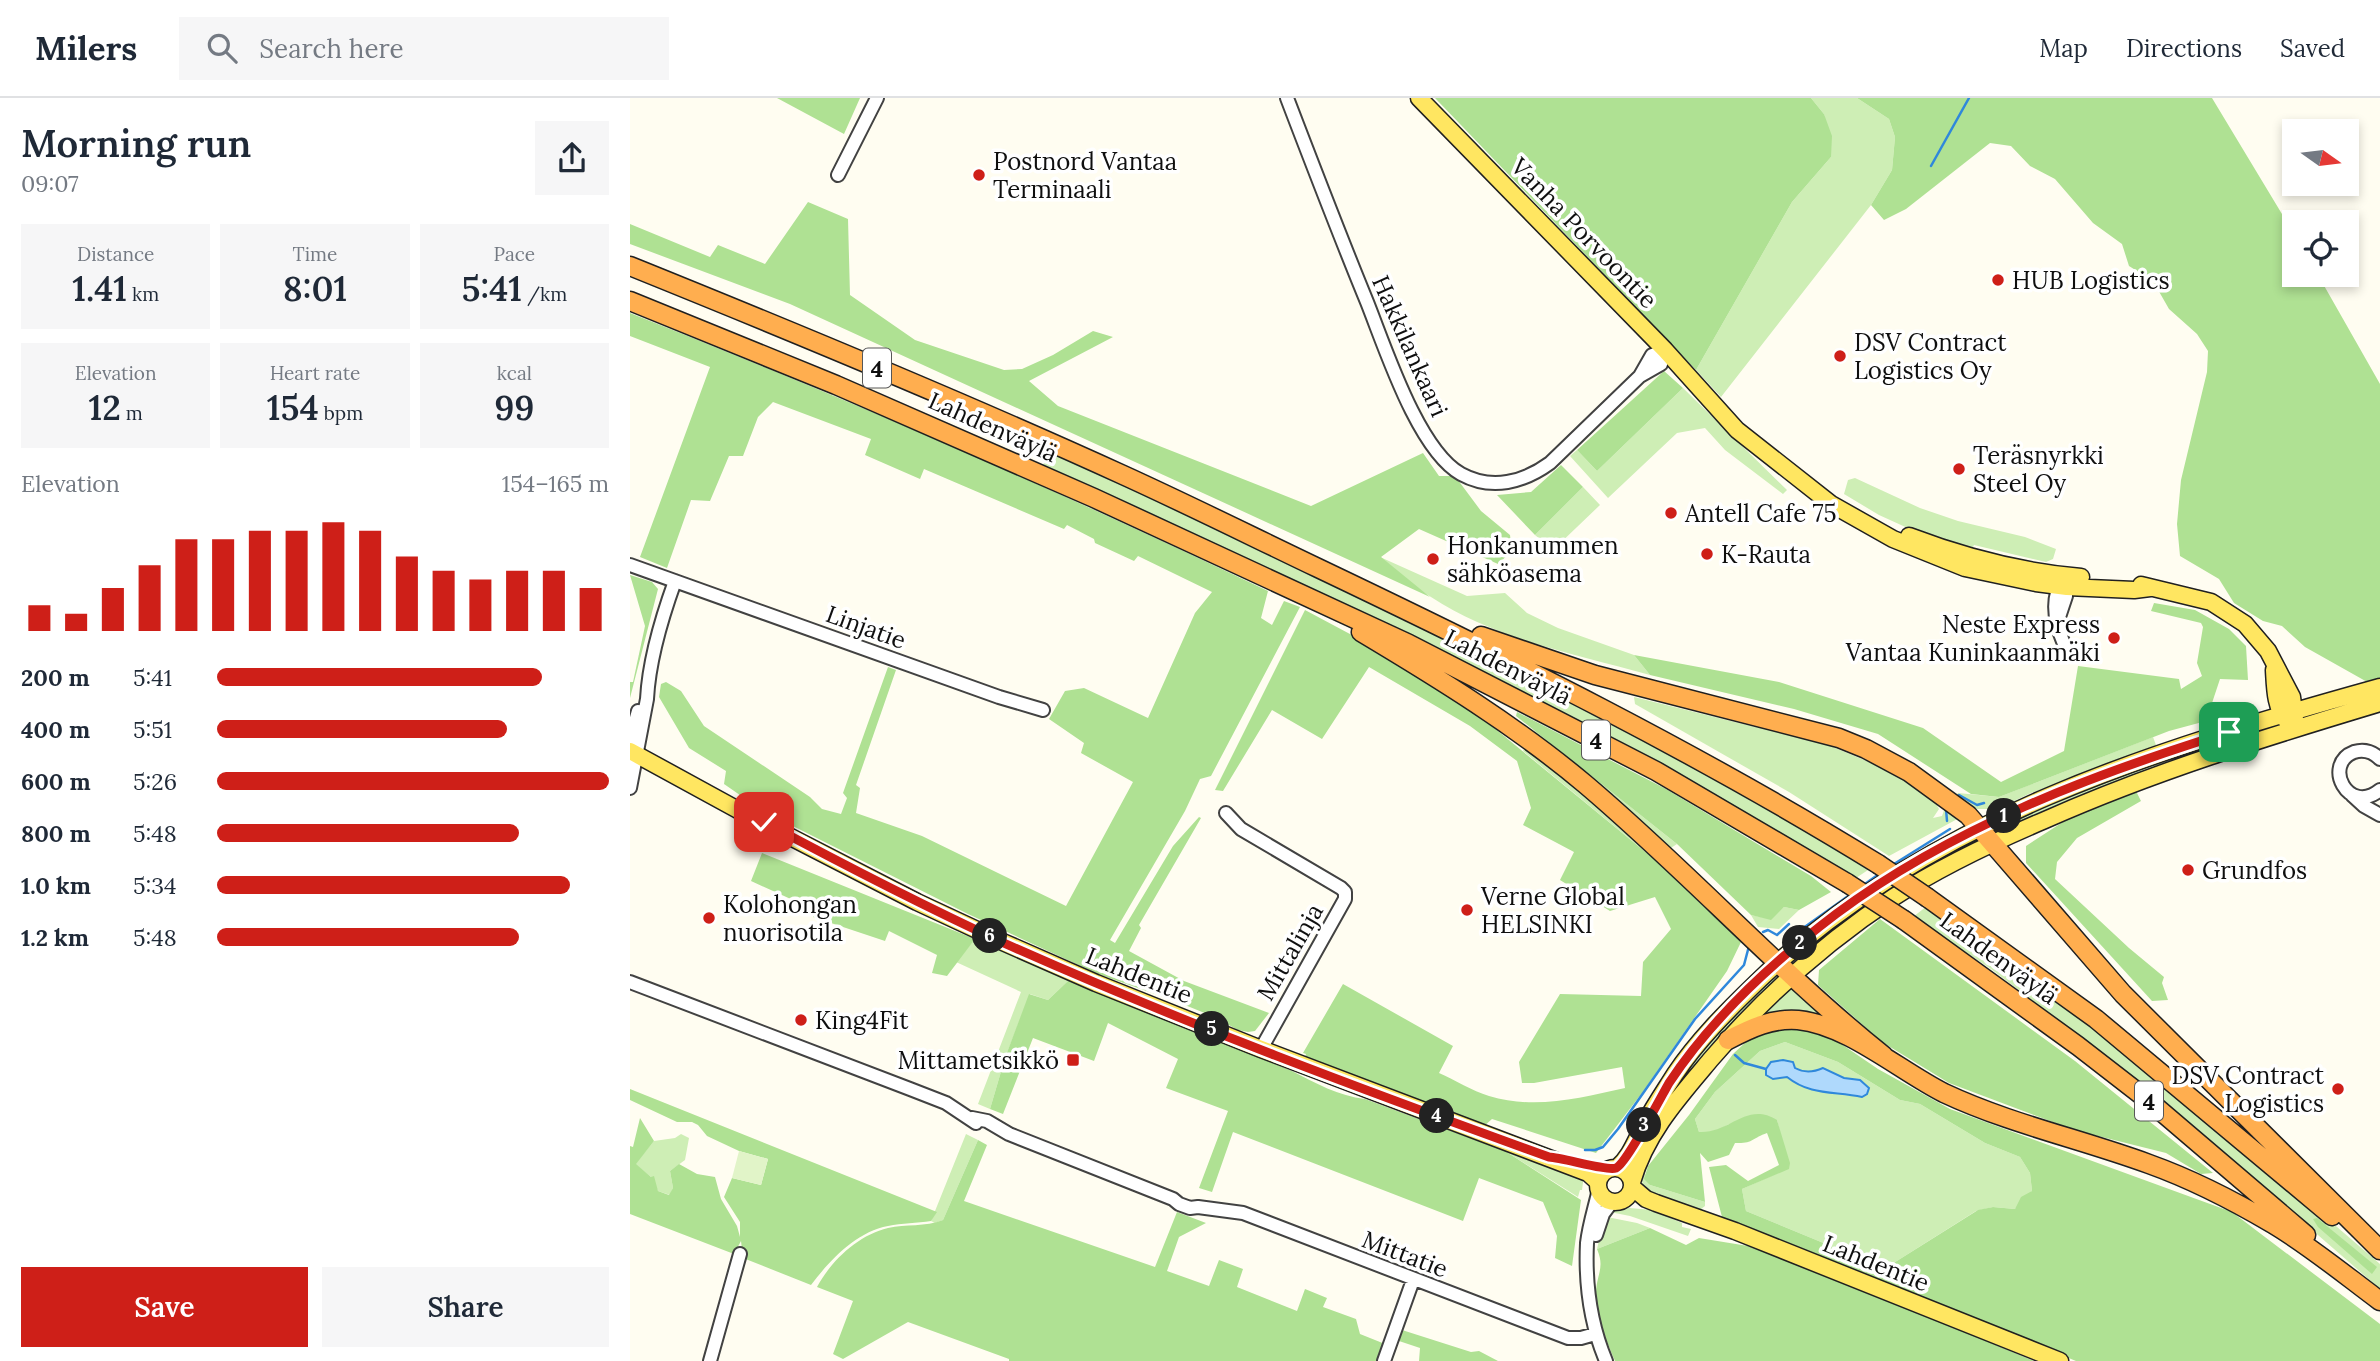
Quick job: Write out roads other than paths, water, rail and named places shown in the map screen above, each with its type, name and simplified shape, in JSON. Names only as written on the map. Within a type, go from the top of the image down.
[{"type":"highway","name":"Lahdenväylä","points":[[630,266],[849,356],[1122,475],[1422,617],[1669,742],[1753,789],[1878,864],[2096,1019],[2380,1257]]},
{"type":"highway","name":"Lahdenväylä","points":[[630,301],[861,396],[1094,498],[1409,644],[1656,771],[1847,883],[2008,994],[2148,1101],[2380,1300]]},
{"type":"highway","points":[[1283,585],[1490,712],[1583,782],[1846,1026],[1884,1056]]},
{"type":"highway","points":[[1422,617],[1595,675],[1817,732],[1848,742],[1909,772],[1958,808],[1978,827],[2123,994],[2380,1250]]},
{"type":"highway","points":[[1728,1040],[1759,1025],[1776,1021],[1799,1020],[1826,1027],[1884,1056],[1944,1092],[1984,1110],[2151,1164],[2234,1202],[2275,1225],[2380,1300]]},
{"type":"main road","name":"Vanha Porvoontie","points":[[1419,98],[1714,402],[1835,497],[1890,528],[1977,558],[2063,583],[2134,582],[2150,588],[2189,595],[2222,607],[2252,631],[2268,650],[2292,697],[2288,713],[2294,728]]},
{"type":"main road","points":[[2380,687],[2288,713],[2128,765],[1978,827],[1879,884],[1827,921],[1777,963],[1715,1025],[1678,1071],[1645,1122],[1629,1156],[1606,1177],[1602,1196],[1617,1202],[1631,1193],[1646,1145],[1682,1094],[1728,1040],[1792,976],[1841,934],[1895,896],[1991,843],[2085,802],[2294,728],[2380,703]]},
{"type":"main road","name":"Lahdentie","points":[[633,747],[738,810],[917,902],[1005,943],[1096,983],[1261,1049],[1549,1157],[1565,1158],[1606,1177]]},
{"type":"main road","points":[[1606,1177],[1626,1171],[1632,1184]]},
{"type":"main road","name":"Lahdentie","points":[[1632,1184],[1646,1199],[1735,1231],[2060,1361]]},
{"type":"main road","name":"Lahdentie","points":[[1617,1202],[1674,1210]]},
{"type":"street","points":[[838,176],[877,98]]},
{"type":"street","name":"Hakkilankaari","points":[[1287,98],[1407,400],[1438,453],[1460,474],[1508,483],[1534,474],[1550,463],[1640,376],[1661,364],[1665,351]]},
{"type":"street","name":"Linjatie","points":[[630,565],[1043,710]]},
{"type":"street","points":[[630,788],[633,747],[667,603],[675,582]]},
{"type":"street","points":[[2063,583],[2054,606],[2064,644]]},
{"type":"street","points":[[2380,759],[2372,752],[2351,754],[2339,771],[2342,785],[2364,806],[2380,815]]},
{"type":"street","points":[[2352,795],[2367,797],[2380,790]]},
{"type":"street","name":"Mittalinja","points":[[1226,813],[1241,829],[1345,892],[1345,899],[1261,1049]]},
{"type":"street","name":"Mittatie","points":[[630,982],[910,1089],[985,1125],[1173,1199],[1185,1207],[1242,1213],[1568,1338],[1595,1334]]},
{"type":"street","points":[[1606,1177],[1587,1243],[1588,1294],[1595,1334],[1606,1361]]},
{"type":"street","points":[[1588,1258],[1601,1217],[1617,1202]]},
{"type":"street","points":[[710,1361],[740,1254]]},
{"type":"street","points":[[1384,1361],[1413,1280]]},
{"type":"water","points":[[1771,1062],[1793,1062],[1795,1068],[1802,1071],[1823,1068],[1844,1078],[1860,1080],[1869,1088],[1867,1094],[1862,1097],[1823,1092],[1805,1087],[1787,1077],[1773,1079],[1766,1075],[1766,1069]]},
{"type":"waterway","points":[[1931,166],[1969,98]]},
{"type":"waterway","points":[[1959,795],[1977,805],[1984,803]]},
{"type":"waterway","points":[[1946,809],[1947,821]]},
{"type":"waterway","points":[[1894,864],[1950,829]]},
{"type":"waterway","points":[[1862,886],[1879,874]]},
{"type":"waterway","points":[[1799,931],[1851,894]]},
{"type":"waterway","points":[[1763,932],[1768,930],[1777,935],[1789,924]]},
{"type":"waterway","points":[[1585,1150],[1603,1147],[1618,1129],[1695,1019],[1744,965],[1749,946]]},
{"type":"waterway","points":[[1735,1055],[1744,1063],[1766,1069]]},
{"type":"place","name":"Postnord Vantaa Terminaali","points":[[979,175]]},
{"type":"place","name":"HUB Logistics","points":[[1998,280]]},
{"type":"place","name":"DSV Contract Logistics Oy","points":[[1840,356]]},
{"type":"place","name":"Teräsnyrkki Steel Oy","points":[[1959,469]]},
{"type":"place","name":"Antell Cafe 75","points":[[1671,513]]},
{"type":"place","name":"K-Rauta","points":[[1707,554]]},
{"type":"place","name":"Honkanummen sähköasema","points":[[1433,559]]},
{"type":"place","name":"Neste Express Vantaa Kuninkaanmäki","points":[[2114,638]]},
{"type":"place","name":"Grundfos","points":[[2188,870]]},
{"type":"place","name":"Verne Global HELSINKI","points":[[1467,910]]},
{"type":"place","name":"Kolohongan nuorisotila","points":[[709,918]]},
{"type":"place","name":"King4Fit","points":[[801,1020]]},
{"type":"place","name":"Mittametsikkö","points":[[1073,1060]]},
{"type":"place","name":"DSV Contract Logistics","points":[[2338,1089]]}]
